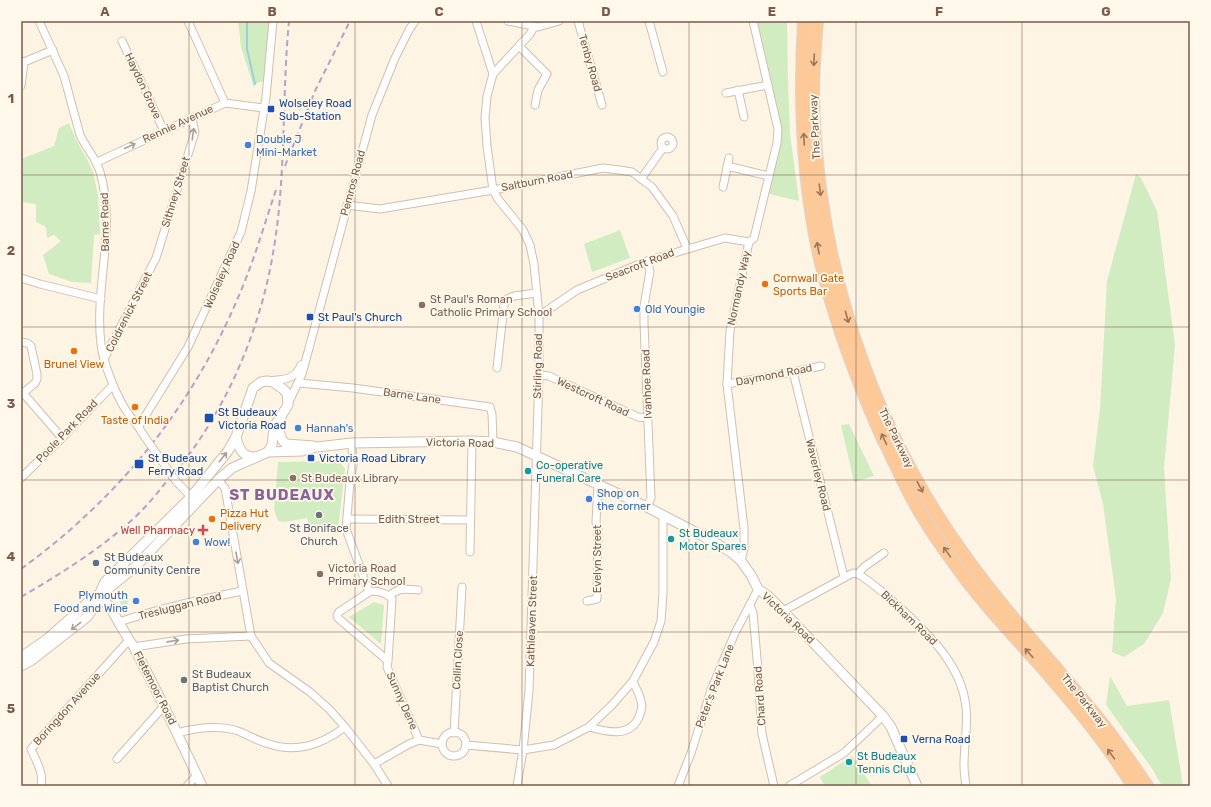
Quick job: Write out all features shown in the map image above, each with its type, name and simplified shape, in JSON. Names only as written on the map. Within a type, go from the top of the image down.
[{"type":"highway","name":"The Parkway","points":[[804,21],[802,98],[813,219],[824,277],[863,395],[920,514],[965,578],[1085,719],[1133,786]]},
{"type":"highway","name":"The Parkway","points":[[817,21],[813,92],[822,207],[836,278],[861,360],[877,400],[900,450],[928,500],[967,560],[1018,623],[1090,707],[1147,786]]},
{"type":"street","name":"Barne Road","points":[[39,21],[64,76],[80,135],[84,144],[97,162],[103,182],[106,205],[107,238],[99,318],[101,345],[104,359],[117,396],[130,416],[139,426]]},
{"type":"street","points":[[188,21],[225,103]]},
{"type":"street","name":"Wolseley Road","points":[[139,426],[188,347],[241,232],[257,162],[263,108],[266,97],[273,21]]},
{"type":"street","name":"Pemros Road","points":[[268,452],[272,445],[274,427],[288,405],[299,383],[329,278],[347,205],[372,115],[395,58],[415,21]]},
{"type":"street","points":[[476,21],[493,74]]},
{"type":"street","points":[[508,21],[534,27],[559,21]]},
{"type":"street","name":"Tenby Road","points":[[578,21],[602,105]]},
{"type":"street","points":[[649,21],[664,72]]},
{"type":"street","name":"Normandy Way","points":[[742,561],[744,548],[744,528],[727,384],[730,331],[749,242],[754,238],[777,143],[778,129],[753,21]]},
{"type":"street","name":"Stirling Road","points":[[534,27],[530,34],[493,74],[487,96],[485,118],[493,190],[498,199],[523,230],[530,245],[534,264],[539,316],[539,375],[536,455]]},
{"type":"street","name":"Haydon Grove","points":[[122,42],[164,131]]},
{"type":"street","points":[[519,46],[547,74],[538,90],[535,105]]},
{"type":"street","points":[[21,86],[23,61],[52,50]]},
{"type":"street","points":[[726,93],[768,85]]},
{"type":"street","points":[[738,90],[744,117]]},
{"type":"street","name":"Rennie Avenue","points":[[97,162],[225,103],[263,108]]},
{"type":"street","name":"Sithney Street","points":[[153,265],[195,132],[192,119]]},
{"type":"street","points":[[641,179],[663,148]]},
{"type":"street","points":[[722,187],[728,158]]},
{"type":"street","points":[[727,166],[769,176]]},
{"type":"street","name":"Saltburn Road","points":[[347,205],[380,209],[493,190],[603,168],[619,170],[632,172],[652,188],[673,216],[687,248]]},
{"type":"street","name":"Seacroft Road","points":[[539,316],[577,290],[647,261],[725,238],[749,242]]},
{"type":"street","name":"Ivanhoe Road","points":[[647,261],[650,271],[644,306],[651,498],[647,507]]},
{"type":"street","name":"Coldrenick Street","points":[[104,359],[153,265]]},
{"type":"street","points":[[21,278],[101,299]]},
{"type":"street","points":[[499,364],[504,305],[507,299],[514,296],[536,293]]},
{"type":"street","points":[[21,342],[27,343],[31,346],[37,374],[35,382],[22,394],[62,438]]},
{"type":"street","name":"Pemros Road","points":[[236,437],[253,388],[262,382],[291,378],[299,370],[307,352]]},
{"type":"street","name":"Daymond Road","points":[[727,384],[822,366]]},
{"type":"street","name":"Waverley Road","points":[[793,372],[844,577]]},
{"type":"street","name":"Westcroft Road","points":[[539,375],[549,376],[638,417],[648,418]]},
{"type":"street","points":[[267,381],[273,382],[283,388],[287,393],[288,405]]},
{"type":"street","name":"Barne Lane","points":[[299,383],[353,388],[490,407],[492,414],[493,442]]},
{"type":"street","name":"Poole Park Road","points":[[21,478],[62,438],[113,384]]},
{"type":"street","name":"Victoria Road","points":[[282,415],[280,433],[281,438],[286,444],[317,447]]},
{"type":"street","points":[[139,426],[142,433],[176,481],[194,500]]},
{"type":"street","points":[[194,500],[236,437]]},
{"type":"street","points":[[236,437],[242,453],[247,457],[257,457]]},
{"type":"street","points":[[470,552],[472,441]]},
{"type":"street","name":"Victoria Road","points":[[257,457],[268,452],[302,451],[317,447],[352,444],[472,441],[493,442],[517,447],[536,455],[647,507],[717,544],[731,552],[742,561],[758,589],[783,610],[883,716],[891,727],[917,786]]},
{"type":"street","points":[[352,444],[353,465],[350,481],[346,529],[369,592],[374,591],[389,596],[395,590],[418,590]]},
{"type":"street","name":"Kathleaven Street","points":[[517,786],[530,691],[536,455]]},
{"type":"street","points":[[21,666],[32,660],[87,618],[94,608],[98,595],[105,582],[194,500],[232,468],[257,457]]},
{"type":"street","points":[[218,480],[225,488],[251,636],[269,663],[310,692],[346,726],[388,786]]},
{"type":"street","name":"Evelyn Street","points":[[587,601],[597,599],[598,529],[596,522],[598,484]]},
{"type":"street","points":[[466,745],[523,750],[554,745],[589,727],[612,705],[633,681],[654,642],[661,621],[663,593],[663,515]]},
{"type":"street","name":"Edith Street","points":[[348,519],[470,520]]},
{"type":"street","points":[[783,610],[844,577],[853,573],[858,574],[864,567],[884,553]]},
{"type":"street","name":"Bickham Road","points":[[858,574],[895,603],[933,639],[955,670],[962,686],[966,707],[964,765],[966,786]]},
{"type":"street","name":"Collin Close","points":[[454,732],[462,586]]},
{"type":"street","name":"Peter's Park Lane","points":[[678,786],[691,753],[711,690],[735,633],[758,589]]},
{"type":"street","name":"Tresluggan Road","points":[[119,622],[184,602],[242,591]]},
{"type":"street","name":"Sunny Dene","points":[[369,592],[339,612],[337,615],[338,618],[388,660]]},
{"type":"street","points":[[21,657],[46,640],[90,600],[98,595]]},
{"type":"street","name":"Fletemoor Road","points":[[98,595],[110,607],[132,643],[202,786]]},
{"type":"street","name":"Sunny Dene","points":[[389,596],[392,599],[387,667],[419,740]]},
{"type":"street","name":"Chard Road","points":[[750,605],[753,613],[762,734],[774,786]]},
{"type":"street","points":[[132,643],[251,636]]},
{"type":"street","name":"Boringdon Avenue","points":[[40,786],[41,775],[31,749],[132,643]]},
{"type":"street","points":[[589,727],[613,732],[622,732],[631,727],[638,719],[642,702],[633,681]]},
{"type":"street","points":[[117,759],[164,706]]},
{"type":"street","points":[[788,786],[844,753],[883,716]]},
{"type":"street","points":[[177,733],[194,728],[222,728],[234,730],[278,747],[291,748],[306,747],[320,742],[336,734],[346,726]]},
{"type":"street","points":[[454,732],[458,733],[464,738],[466,745],[463,753],[452,756],[445,752],[442,744],[445,737],[454,732]]},
{"type":"street","points":[[374,764],[419,740],[442,744]]},
{"type":"street","points":[[187,786],[197,775]]},
{"type":"green space","points":[[238,21],[270,21],[264,81],[255,84],[254,88],[241,47]]},
{"type":"green space","points":[[753,21],[787,21],[790,133],[799,201],[765,193],[778,129]]},
{"type":"green space","points":[[69,123],[93,172],[98,195],[100,234],[94,235],[91,283],[72,282],[49,274],[43,255],[61,241],[54,235],[47,238],[46,227],[36,222],[36,204],[21,202],[21,159],[54,146],[59,128]]},
{"type":"green space","points":[[1136,174],[1141,178],[1157,211],[1175,345],[1164,468],[1171,579],[1163,613],[1144,644],[1124,657],[1112,652],[1116,598],[1103,504],[1093,466],[1100,409],[1107,281]]},
{"type":"green space","points":[[620,230],[630,258],[592,272],[584,244]]},
{"type":"green space","points":[[849,424],[874,476],[854,482],[841,425]]},
{"type":"green space","points":[[339,461],[345,469],[338,529],[311,529],[307,518],[284,522],[278,521],[274,510],[278,462]]},
{"type":"green space","points":[[129,595],[126,613],[120,602]]},
{"type":"green space","points":[[374,602],[384,605],[381,644],[349,617]]},
{"type":"green space","points":[[1110,676],[1127,706],[1169,700],[1183,786],[1162,786],[1153,770],[1106,705]]},
{"type":"green space","points":[[852,756],[872,786],[825,786],[820,777]]},
{"type":"waterway","points":[[247,21],[247,49],[255,84]]},
{"type":"railway","points":[[21,597],[93,551],[119,531],[141,511],[188,456],[204,432],[233,381],[255,326],[270,270],[275,241],[281,186],[285,76],[289,21]]},
{"type":"railway","points":[[285,166],[315,91],[350,21]]},
{"type":"railway","points":[[21,569],[57,541],[121,480],[150,446],[176,411],[200,374],[240,293],[277,187]]},
{"type":"place","name":"Wolseley Road Sub-Station","points":[[271,109]]},
{"type":"place","name":"Double J Mini-Market","points":[[248,145]]},
{"type":"place","name":"Cornwall Gate Sports Bar","points":[[765,284]]},
{"type":"place","name":"St Paul's Roman Catholic Primary School","points":[[422,305]]},
{"type":"place","name":"Old Youngie","points":[[637,309]]},
{"type":"place","name":"St Paul's Church","points":[[310,317]]},
{"type":"place","name":"Brunel View","points":[[74,351]]},
{"type":"place","name":"Taste of India","points":[[135,407]]},
{"type":"place","name":"St Budeaux Victoria Road","points":[[209,418]]},
{"type":"place","name":"Hannah's","points":[[298,428]]},
{"type":"place","name":"Victoria Road Library","points":[[311,458]]},
{"type":"place","name":"St Budeaux Ferry Road","points":[[139,464]]},
{"type":"place","name":"Co-operative Funeral Care","points":[[528,471]]},
{"type":"place","name":"St Budeaux Library","points":[[293,478]]},
{"type":"place","name":"Shop on the corner","points":[[589,499]]},
{"type":"place","name":"St Boniface Church","points":[[319,515]]},
{"type":"place","name":"Pizza Hut Delivery","points":[[212,519]]},
{"type":"place","name":"Well Pharmacy","points":[[203,530]]},
{"type":"place","name":"St Budeaux Motor Spares","points":[[671,539]]},
{"type":"place","name":"Wow!","points":[[196,542]]},
{"type":"place","name":"St Budeaux Community Centre","points":[[96,563]]},
{"type":"place","name":"Victoria Road Primary School","points":[[320,574]]},
{"type":"place","name":"Plymouth Food and Wine","points":[[136,601]]},
{"type":"place","name":"St Budeaux Baptist Church","points":[[184,680]]},
{"type":"place","name":"Verna Road","points":[[904,739]]},
{"type":"place","name":"St Budeaux Tennis Club","points":[[849,762]]},
{"type":"district","name":"ST BUDEAUX","points":[[282,495]]}]
